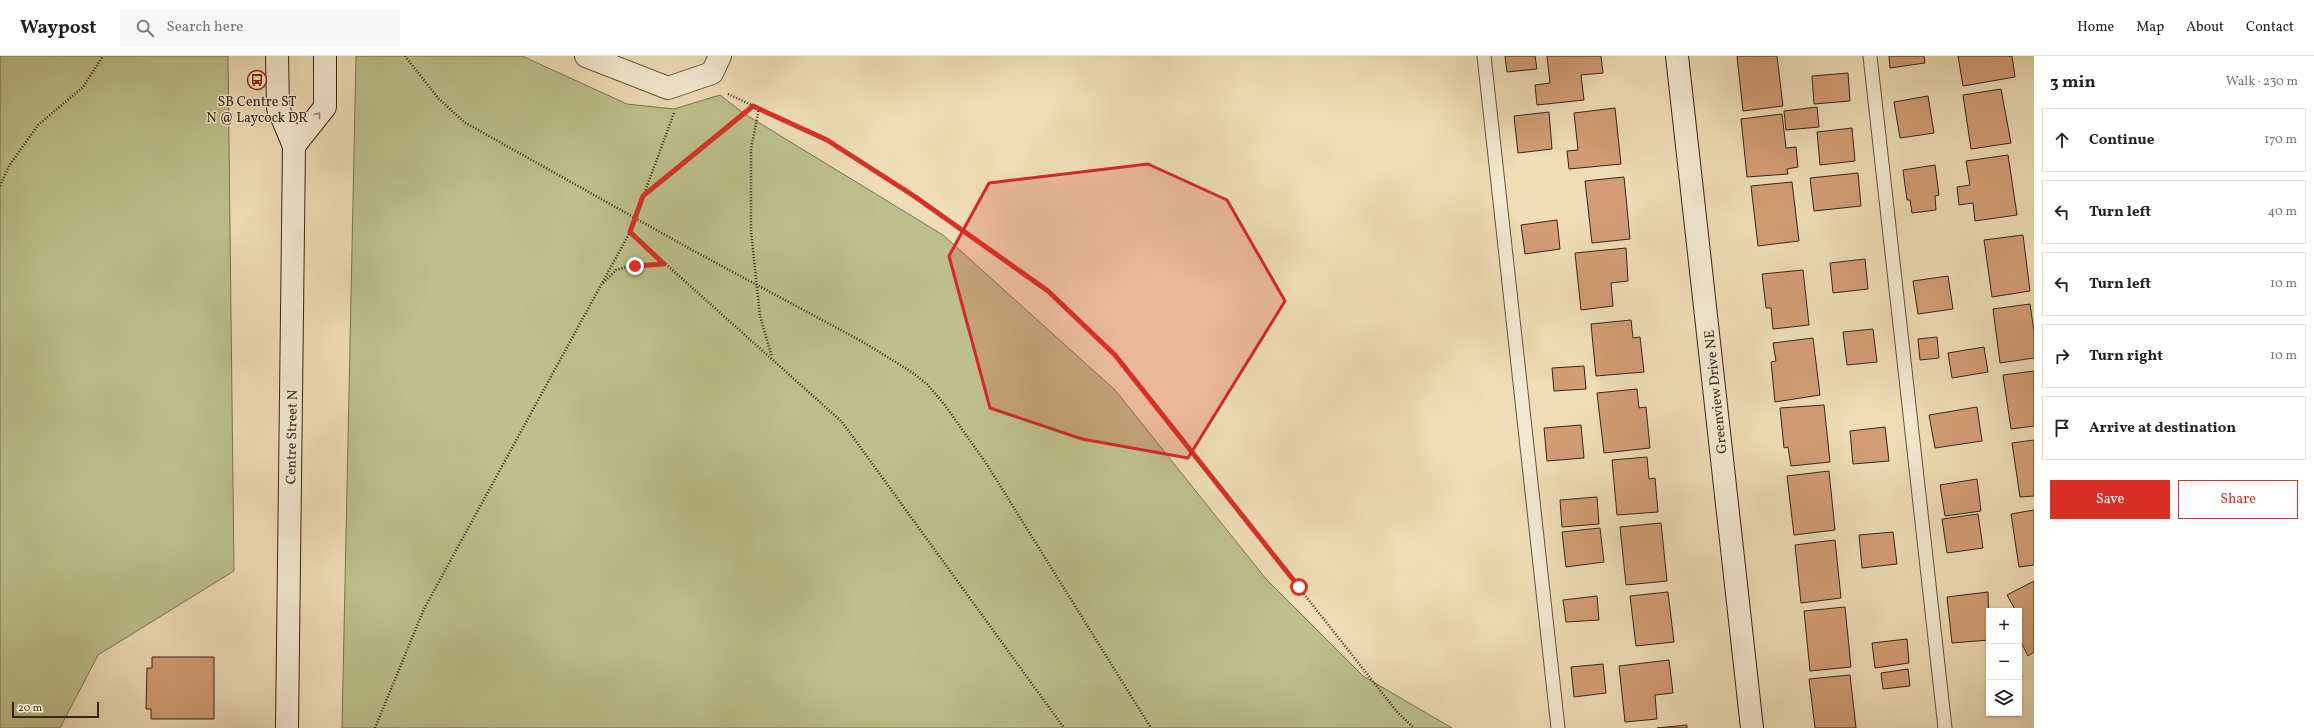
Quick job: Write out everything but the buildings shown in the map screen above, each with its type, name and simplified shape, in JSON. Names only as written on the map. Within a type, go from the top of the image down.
[{"type":"street","name":"Centre Street N","points":[[277,56],[278,108],[294,146],[287,728]]},
{"type":"street","points":[[294,146],[324,107],[325,56]]},
{"type":"street","points":[[586,56],[668,88],[718,73]]},
{"type":"street","name":"Greenview Drive NE","points":[[1677,56],[1752,728]]},
{"type":"lane","points":[[1484,56],[1558,728]]},
{"type":"lane","points":[[1870,56],[1945,728]]},
{"type":"path","points":[[0,186],[9,166],[38,125],[83,86],[103,56]]},
{"type":"path","points":[[405,56],[438,98],[464,122],[863,342],[910,371],[927,384],[944,404],[986,463],[1151,728]]},
{"type":"path","points":[[718,73],[753,106],[827,140],[914,196],[1048,291],[1115,355],[1398,713],[1414,728]]},
{"type":"path","points":[[643,196],[753,106]]},
{"type":"path","points":[[759,108],[751,149],[750,231],[760,316],[772,358]]},
{"type":"path","points":[[375,728],[424,609],[630,232],[675,111]]},
{"type":"path","points":[[630,232],[842,422],[1064,728]]},
{"type":"path","points":[[601,285],[616,270],[635,266],[664,264]]},
{"type":"highlighted area","points":[[1148,164],[1227,200],[1285,301],[1188,458],[1082,439],[990,408],[949,256],[989,183]]},
{"type":"green space","points":[[0,56],[228,56],[234,571],[98,655],[60,728],[0,728]]},
{"type":"green space","points":[[356,56],[522,56],[627,104],[674,109],[720,95],[743,113],[943,235],[1115,390],[1266,579],[1363,676],[1452,728],[342,728]]},
{"type":"place","name":"SB Centre ST N @ Laycock DR","points":[[257,80]]},
{"type":"route","points":[[635,266],[664,264],[630,232],[643,196],[753,106],[827,140],[914,196],[1048,291],[1115,355],[1299,587]]}]
